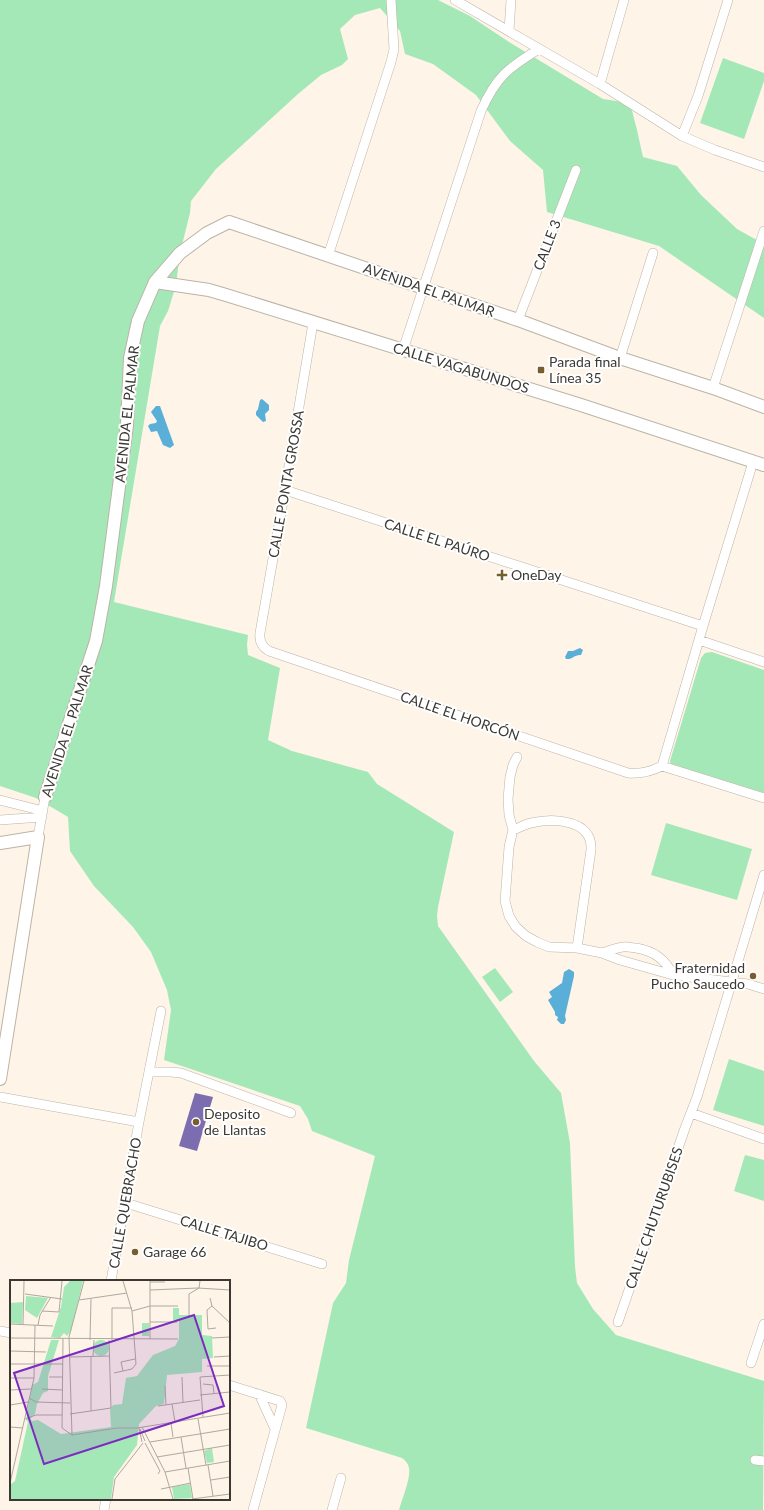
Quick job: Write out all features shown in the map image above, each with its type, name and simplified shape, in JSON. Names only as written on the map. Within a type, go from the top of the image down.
[{"type":"street","points":[[328,256],[391,62],[394,49],[391,0]]},
{"type":"street","points":[[455,0],[600,84],[682,136],[715,150],[764,167]]},
{"type":"street","points":[[509,30],[511,0]]},
{"type":"street","points":[[600,84],[624,0]]},
{"type":"street","points":[[682,136],[702,84],[728,0]]},
{"type":"street","points":[[403,350],[481,110],[488,94],[498,79],[517,62],[539,49]]},
{"type":"street","name":"CALLE 3","points":[[518,320],[576,170]]},
{"type":"street","name":"AVENIDA EL PALMAR","points":[[0,1079],[1,1062],[45,797],[96,641],[106,586],[127,425],[130,358],[138,321],[155,282],[180,254],[207,233],[229,222],[518,320],[620,358],[713,388],[764,407]]},
{"type":"street","points":[[713,388],[764,231]]},
{"type":"street","points":[[620,358],[653,252]]},
{"type":"street","name":"CALLE VAGABUNDOS","points":[[155,282],[209,290],[581,405],[758,463]]},
{"type":"street","name":"CALLE PONTA GROSSA","points":[[261,644],[260,634],[313,323]]},
{"type":"street","points":[[758,463],[703,626],[662,766],[764,798]]},
{"type":"street","name":"CALLE EL PAÚRO","points":[[285,490],[703,626]]},
{"type":"street","points":[[699,640],[764,662]]},
{"type":"street","name":"CALLE EL HORCÓN","points":[[261,644],[269,651],[628,773],[638,774],[650,772],[662,766]]},
{"type":"street","points":[[517,757],[510,777],[508,799],[509,815],[513,830],[509,847],[505,901],[509,916],[516,927],[526,936],[549,946],[577,948],[602,953],[620,960],[673,975],[748,984],[764,989]]},
{"type":"street","points":[[0,800],[42,814]]},
{"type":"street","points":[[0,820],[42,814]]},
{"type":"street","points":[[513,830],[530,823],[552,820],[579,826],[583,828],[589,836],[591,850],[577,948]]},
{"type":"street","points":[[0,843],[38,837]]},
{"type":"street","name":"CALLE CHUTURUBISES","points":[[618,1322],[697,1097],[733,982],[764,875]]},
{"type":"street","points":[[602,953],[624,947],[643,949],[661,958],[673,975]]},
{"type":"street","points":[[139,1122],[161,1011]]},
{"type":"street","points":[[149,1072],[181,1073],[291,1113]]},
{"type":"street","name":"CALLE QUEBRACHO","points":[[0,1097],[139,1122],[126,1203],[111,1280]]},
{"type":"street","points":[[691,1113],[764,1139]]},
{"type":"street","name":"CALLE TAJIBO","points":[[126,1203],[322,1264]]},
{"type":"street","points":[[751,1363],[764,1324]]},
{"type":"street","points":[[0,1331],[10,1333]]},
{"type":"street","points":[[230,1385],[280,1401],[282,1404],[253,1510]]},
{"type":"street","points":[[259,1394],[275,1430]]},
{"type":"street","points":[[332,1510],[341,1478]]},
{"type":"street","points":[[104,1510],[106,1500]]},
{"type":"green space","points":[[0,0],[438,0],[470,16],[509,42],[603,99],[630,103],[643,157],[677,166],[701,195],[737,229],[764,244],[764,318],[659,246],[547,212],[543,170],[510,141],[476,95],[433,64],[405,54],[400,31],[380,8],[355,15],[340,29],[348,59],[342,65],[321,75],[298,94],[216,169],[191,201],[190,213],[180,253],[176,285],[168,311],[160,326],[114,602],[248,635],[248,655],[280,668],[268,740],[292,751],[368,772],[377,784],[454,832],[438,907],[438,926],[534,1061],[561,1093],[570,1143],[577,1283],[593,1309],[616,1335],[764,1381],[763,1510],[399,1510],[408,1483],[409,1472],[408,1465],[402,1458],[306,1428],[333,1303],[346,1283],[349,1260],[375,1156],[312,1131],[308,1119],[300,1106],[164,1060],[171,1010],[167,990],[151,952],[133,927],[94,886],[70,851],[68,817],[36,798],[0,786]]},
{"type":"green space","points":[[723,58],[764,73],[764,81],[744,139],[700,123]]},
{"type":"green space","points":[[712,652],[764,670],[764,799],[671,766],[670,761],[701,658],[705,653]]},
{"type":"green space","points":[[666,823],[752,849],[737,900],[651,875]]},
{"type":"green space","points":[[495,968],[513,992],[500,1002],[482,977]]},
{"type":"green space","points":[[729,1059],[764,1071],[764,1126],[713,1110]]},
{"type":"green space","points":[[745,1155],[764,1160],[764,1201],[734,1191]]},
{"type":"water","points":[[262,399],[269,405],[269,410],[265,414],[266,421],[263,422],[256,415],[260,400]]},
{"type":"water","points":[[156,406],[160,406],[174,445],[170,448],[163,445],[157,431],[151,432],[148,426],[156,423],[157,421],[151,412]]},
{"type":"water","points":[[580,648],[583,650],[581,655],[566,659],[565,657],[568,651],[573,651]]},
{"type":"water","points":[[569,969],[574,972],[574,976],[565,1016],[566,1020],[564,1024],[561,1024],[557,1020],[558,1017],[555,1015],[555,1012],[548,1000],[552,997],[549,992],[562,983],[564,972]]},
{"type":"building","name":"Deposito de Llantas","points":[[195,1093],[213,1097],[197,1151],[179,1146]]},
{"type":"place","name":"Parada final Línea 35","points":[[541,370]]},
{"type":"place","name":"OneDay","points":[[502,575]]},
{"type":"place","name":"Fraternidad Pucho Saucedo","points":[[753,976]]},
{"type":"place","name":"Deposito de Llantas","points":[[196,1122]]},
{"type":"place","name":"Garage 66","points":[[135,1252]]}]
